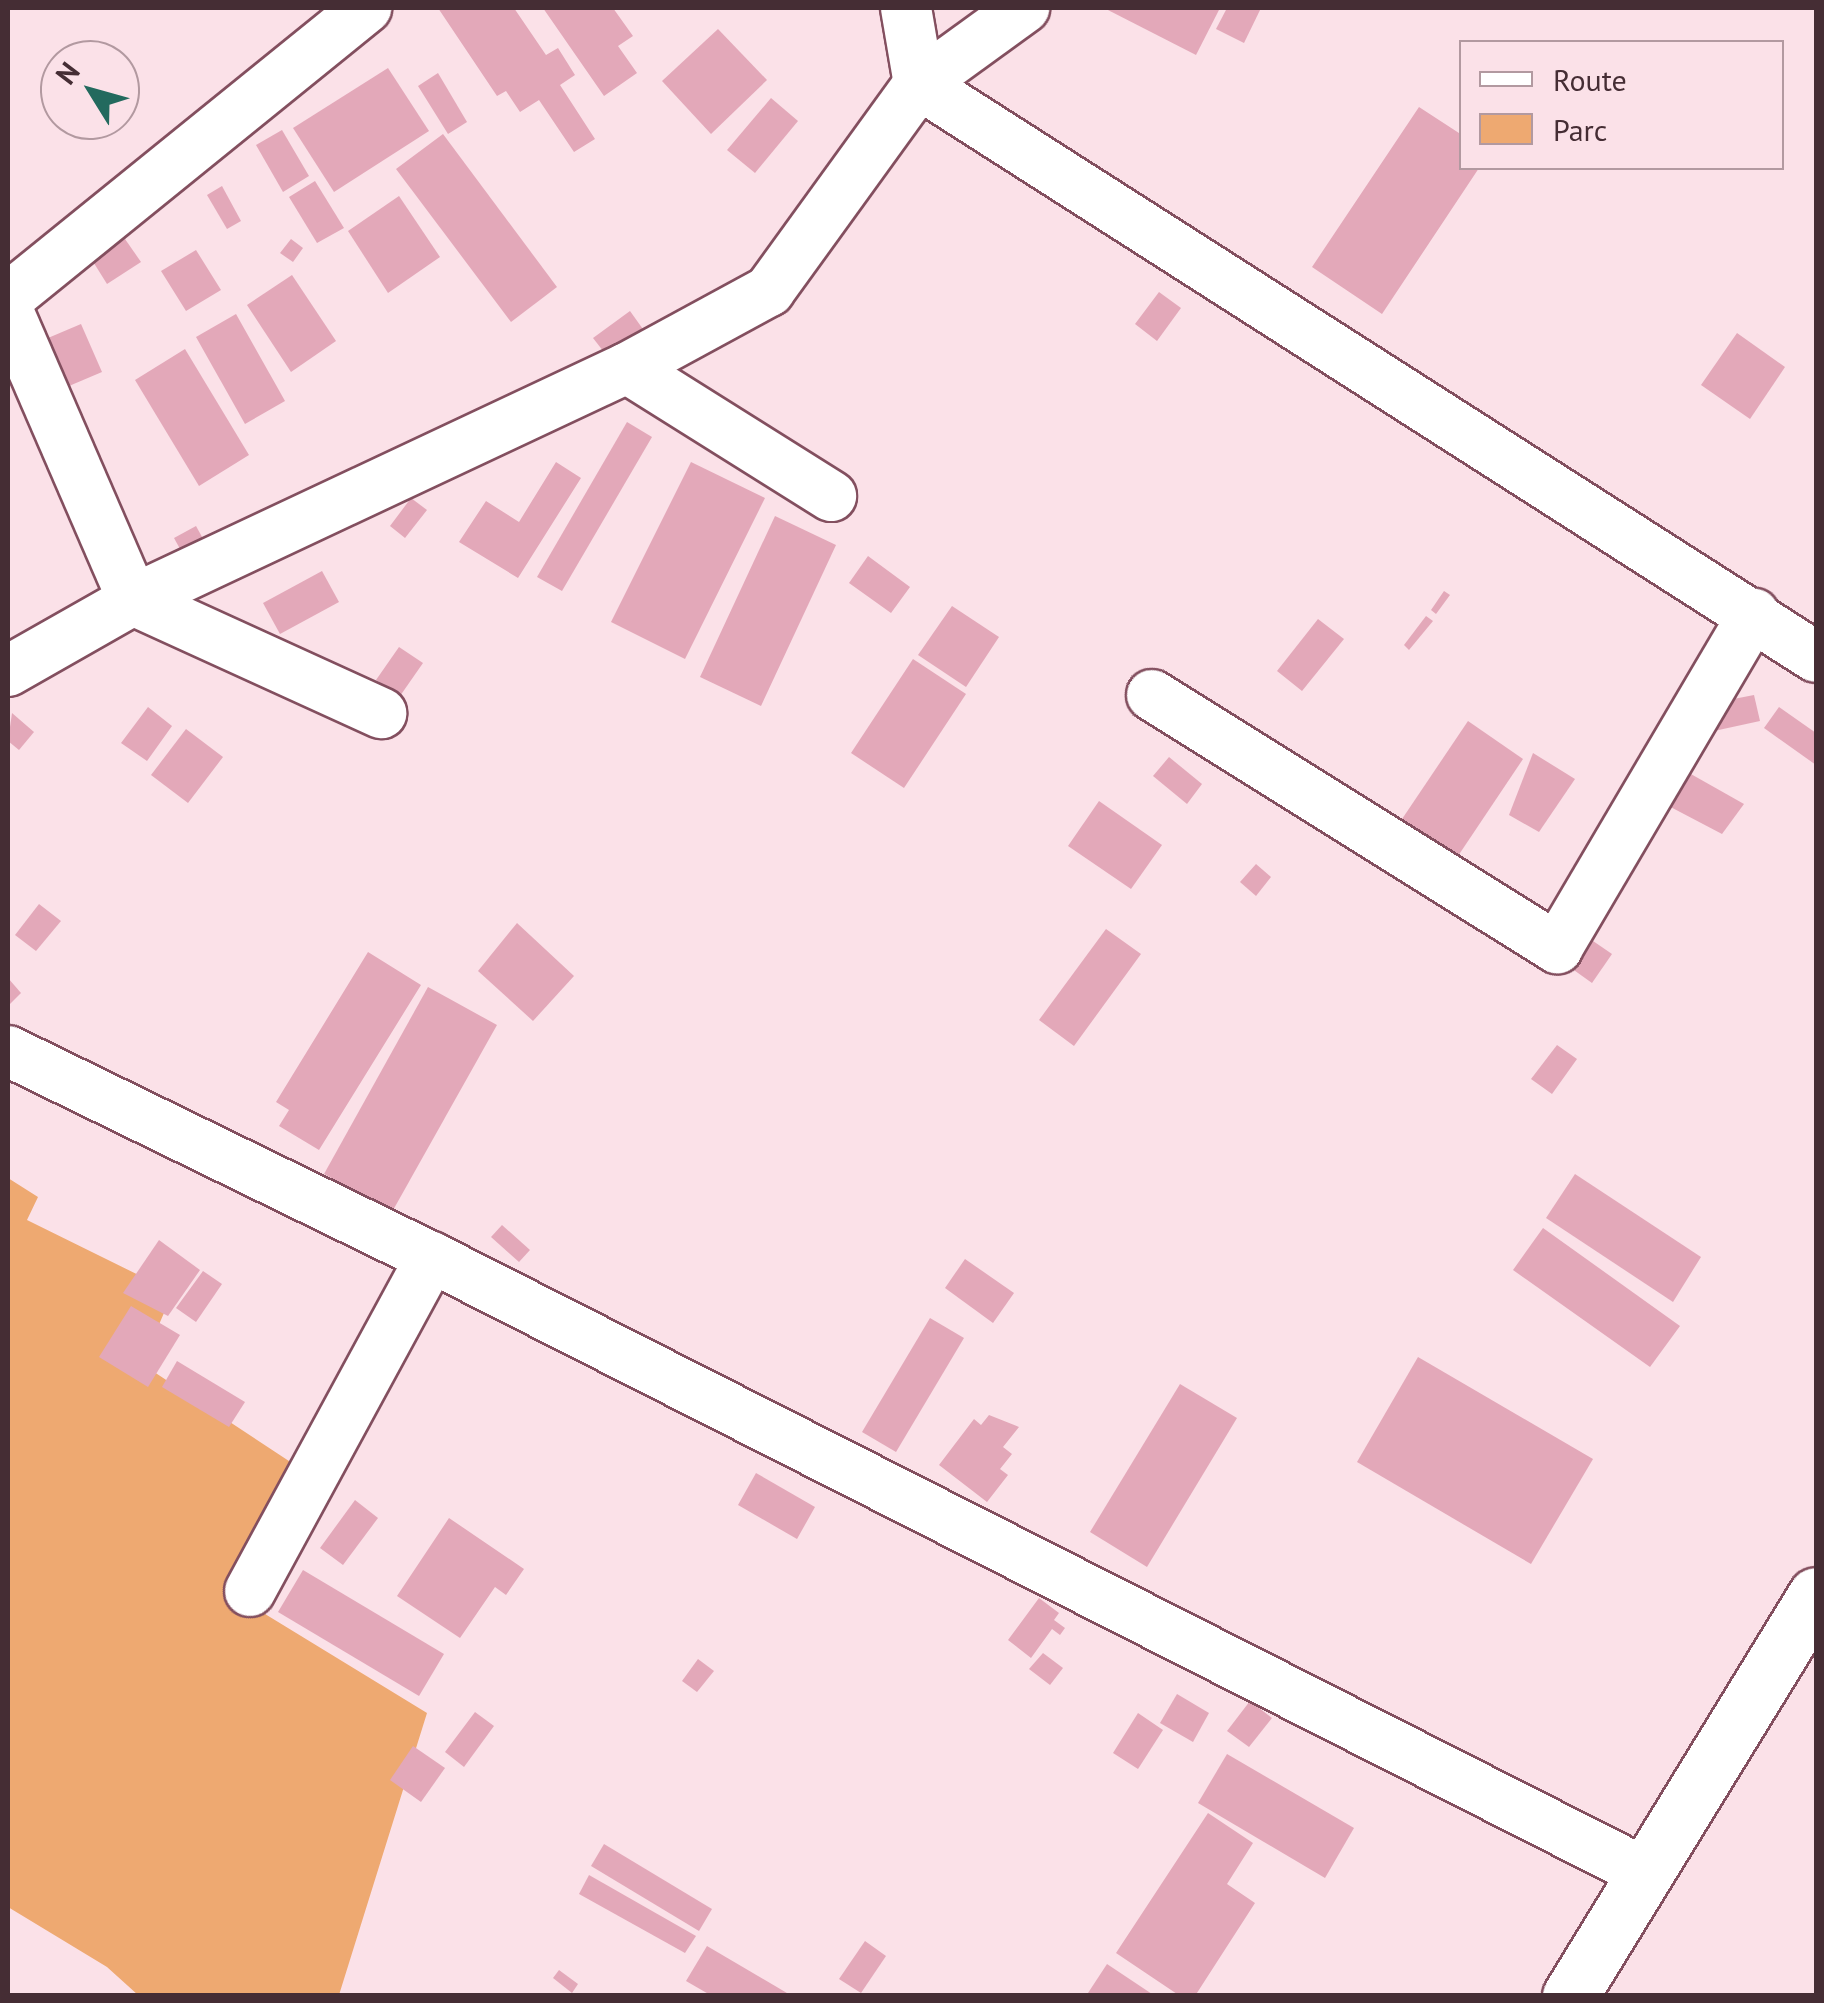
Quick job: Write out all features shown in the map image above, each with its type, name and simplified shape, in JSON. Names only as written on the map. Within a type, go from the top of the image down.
[{"type":"street","points":[[8,298],[366,8]]},
{"type":"street","points":[[906,8],[920,84],[1754,614],[1816,658]]},
{"type":"street","points":[[8,671],[133,600],[627,368],[769,291],[920,84],[1024,8]]},
{"type":"street","points":[[8,310],[133,600],[381,713]]},
{"type":"street","points":[[627,368],[831,496]]},
{"type":"street","points":[[1152,695],[1557,948],[1754,614]]},
{"type":"street","points":[[8,1051],[431,1258],[1646,1873]]},
{"type":"street","points":[[250,1590],[431,1258]]},
{"type":"street","points":[[1570,1996],[1816,1595]]},
{"type":"green space","points":[[8,1178],[38,1197],[27,1220],[173,1292],[142,1364],[295,1465],[224,1589],[427,1713],[339,1995],[138,1995],[107,1967],[8,1907]]},
{"type":"building","points":[[438,8],[514,8],[546,55],[558,48],[575,75],[560,85],[595,139],[574,152],[539,100],[520,112],[506,91],[497,96]]},
{"type":"building","points":[[543,8],[613,8],[633,36],[618,46],[637,73],[604,96]]},
{"type":"building","points":[[1104,8],[1220,8],[1196,55]]},
{"type":"building","points":[[1227,8],[1261,8],[1244,43],[1216,29]]},
{"type":"building","points":[[718,29],[767,80],[711,134],[662,81]]},
{"type":"building","points":[[388,68],[429,131],[334,192],[293,128]]},
{"type":"building","points":[[438,73],[467,122],[448,134],[418,86]]},
{"type":"building","points":[[771,98],[798,121],[755,173],[727,150]]},
{"type":"building","points":[[1419,107],[1459,133],[1459,170],[1478,170],[1382,314],[1312,267]]},
{"type":"building","points":[[282,130],[309,176],[283,192],[256,145]]},
{"type":"building","points":[[443,134],[557,287],[511,322],[396,169]]},
{"type":"building","points":[[315,181],[344,228],[317,243],[289,197]]},
{"type":"building","points":[[222,186],[241,221],[227,229],[207,195]]},
{"type":"building","points":[[399,196],[440,257],[388,293],[348,231]]},
{"type":"building","points":[[125,239],[141,262],[107,284],[92,260]]},
{"type":"building","points":[[291,239],[303,248],[293,262],[280,253]]},
{"type":"building","points":[[196,250],[221,290],[186,311],[161,271]]},
{"type":"building","points":[[292,275],[336,341],[291,372],[247,305]]},
{"type":"building","points":[[1159,292],[1181,308],[1157,341],[1135,324]]},
{"type":"building","points":[[630,311],[650,339],[614,365],[593,338]]},
{"type":"building","points":[[236,314],[285,401],[245,424],[196,337]]},
{"type":"building","points":[[81,324],[102,372],[69,386],[48,338]]},
{"type":"building","points":[[1737,333],[1785,367],[1750,419],[1701,385]]},
{"type":"building","points":[[185,349],[249,455],[199,486],[135,380]]},
{"type":"building","points":[[627,422],[652,437],[562,591],[537,577]]},
{"type":"building","points":[[556,462],[581,478],[518,578],[459,542],[486,501],[519,522]]},
{"type":"building","points":[[691,462],[765,498],[685,659],[611,622]]},
{"type":"building","points":[[411,498],[427,510],[405,538],[390,526]]},
{"type":"building","points":[[775,516],[836,545],[761,706],[700,677]]},
{"type":"building","points":[[196,526],[212,555],[190,567],[174,538]]},
{"type":"building","points":[[868,556],[910,587],[891,613],[849,583]]},
{"type":"building","points":[[322,571],[339,602],[280,634],[263,603]]},
{"type":"building","points":[[1444,591],[1450,595],[1436,614],[1431,610]]},
{"type":"building","points":[[952,606],[999,637],[966,687],[918,655]]},
{"type":"building","points":[[1426,616],[1433,621],[1409,650],[1404,645]]},
{"type":"building","points":[[1318,619],[1344,639],[1302,691],[1277,671]]},
{"type":"building","points":[[399,647],[423,663],[400,696],[376,680]]},
{"type":"building","points":[[913,659],[966,694],[904,788],[851,753]]},
{"type":"building","points":[[1754,695],[1760,721],[1714,731],[1708,704]]},
{"type":"building","points":[[148,707],[172,726],[147,761],[121,743]]},
{"type":"building","points":[[1779,707],[1816,733],[1816,765],[1764,728]]},
{"type":"building","points":[[12,713],[34,732],[19,750],[8,741]]},
{"type":"building","points":[[1468,721],[1523,759],[1454,862],[1398,825]]},
{"type":"building","points":[[186,729],[223,757],[188,803],[151,775]]},
{"type":"building","points":[[1533,753],[1575,779],[1539,832],[1509,815]]},
{"type":"building","points":[[1169,757],[1202,784],[1187,804],[1153,776]]},
{"type":"building","points":[[1682,769],[1744,804],[1722,834],[1661,802]]},
{"type":"building","points":[[1099,801],[1162,845],[1131,889],[1068,846]]},
{"type":"building","points":[[1256,864],[1271,877],[1256,896],[1240,882]]},
{"type":"building","points":[[39,904],[61,921],[36,951],[15,935]]},
{"type":"building","points":[[517,923],[574,976],[533,1021],[478,971]]},
{"type":"building","points":[[1106,929],[1141,954],[1074,1046],[1039,1020]]},
{"type":"building","points":[[1577,930],[1612,954],[1592,983],[1557,958]]},
{"type":"building","points":[[368,952],[421,985],[319,1150],[279,1126],[289,1110],[276,1102]]},
{"type":"building","points":[[8,978],[21,993],[8,1006]]},
{"type":"building","points":[[428,987],[497,1025],[392,1212],[324,1174]]},
{"type":"building","points":[[1557,1045],[1577,1059],[1552,1094],[1531,1079]]},
{"type":"building","points":[[1575,1174],[1701,1257],[1673,1302],[1546,1218]]},
{"type":"building","points":[[502,1225],[530,1250],[519,1262],[491,1237]]},
{"type":"building","points":[[1543,1228],[1680,1326],[1650,1367],[1513,1270]]},
{"type":"building","points":[[159,1240],[200,1270],[168,1316],[123,1293]]},
{"type":"building","points":[[965,1259],[1014,1293],[993,1323],[945,1288]]},
{"type":"building","points":[[203,1271],[222,1284],[196,1322],[176,1308]]},
{"type":"building","points":[[131,1306],[180,1335],[148,1387],[99,1357]]},
{"type":"building","points":[[930,1318],[964,1338],[896,1452],[862,1432]]},
{"type":"building","points":[[1418,1357],[1593,1459],[1531,1564],[1357,1462]]},
{"type":"building","points":[[177,1361],[245,1402],[229,1427],[162,1387]]},
{"type":"building","points":[[1180,1384],[1237,1418],[1147,1567],[1090,1532]]},
{"type":"building","points":[[989,1415],[1019,1427],[1003,1447],[1012,1454],[1000,1469],[1008,1475],[987,1502],[939,1465],[974,1419],[981,1425]]},
{"type":"building","points":[[756,1473],[815,1507],[797,1539],[738,1505]]},
{"type":"building","points":[[355,1500],[378,1518],[343,1565],[320,1548]]},
{"type":"building","points":[[449,1518],[524,1569],[506,1595],[495,1587],[460,1638],[397,1596]]},
{"type":"building","points":[[303,1570],[444,1654],[419,1696],[278,1612]]},
{"type":"building","points":[[1039,1598],[1059,1613],[1054,1620],[1065,1628],[1060,1635],[1052,1629],[1031,1658],[1008,1640]]},
{"type":"building","points":[[1043,1653],[1063,1668],[1050,1685],[1029,1669]]},
{"type":"building","points":[[698,1659],[714,1671],[697,1692],[682,1681]]},
{"type":"building","points":[[1177,1694],[1209,1713],[1193,1742],[1160,1723]]},
{"type":"building","points":[[1250,1701],[1272,1718],[1249,1747],[1227,1731]]},
{"type":"building","points":[[475,1712],[494,1726],[464,1767],[445,1752]]},
{"type":"building","points":[[1138,1713],[1163,1730],[1138,1769],[1113,1753]]},
{"type":"building","points":[[413,1746],[445,1768],[421,1802],[390,1780]]},
{"type":"building","points":[[1227,1754],[1354,1828],[1325,1878],[1198,1803]]},
{"type":"building","points":[[1208,1813],[1253,1843],[1227,1884],[1255,1903],[1195,1996],[1180,1996],[1116,1953]]},
{"type":"building","points":[[604,1844],[712,1909],[699,1931],[591,1866]]},
{"type":"building","points":[[589,1875],[696,1936],[685,1953],[579,1894]]},
{"type":"building","points":[[865,1941],[886,1956],[861,1993],[839,1979]]},
{"type":"building","points":[[707,1946],[792,1996],[712,1996],[686,1981]]},
{"type":"building","points":[[1107,1964],[1155,1996],[1086,1996]]},
{"type":"building","points":[[559,1970],[578,1984],[572,1993],[553,1978]]}]
